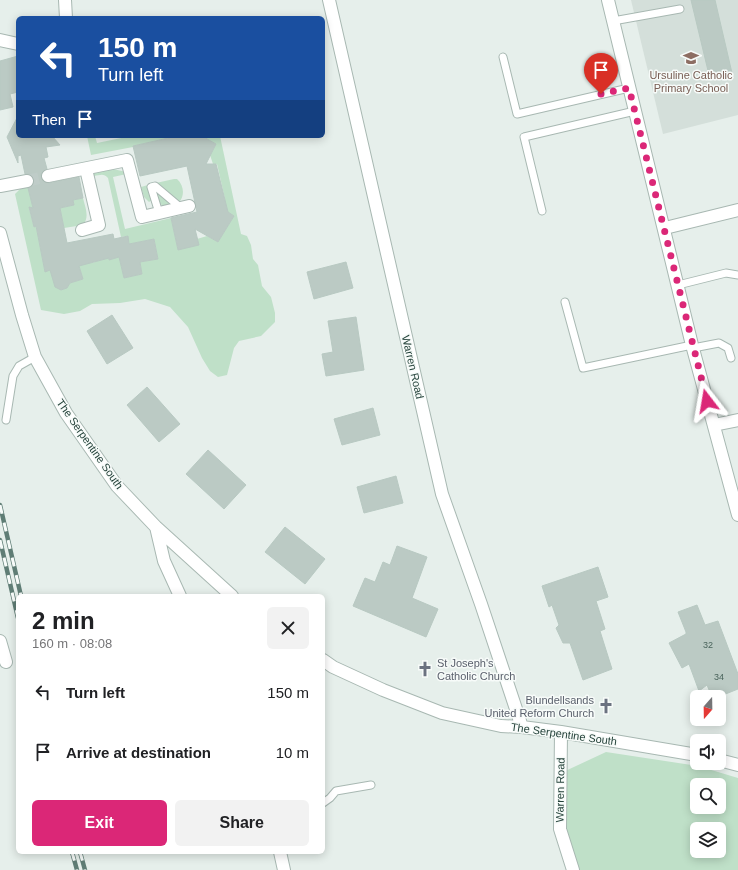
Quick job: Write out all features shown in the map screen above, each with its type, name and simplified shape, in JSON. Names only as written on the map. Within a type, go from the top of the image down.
[{"type":"street","points":[[65,0],[66,16]]},
{"type":"street","name":"Warren Road","points":[[329,0],[442,494],[522,727]]},
{"type":"street","points":[[608,0],[693,347],[738,516]]},
{"type":"street","points":[[0,40],[16,44]]},
{"type":"street","points":[[48,176],[127,160],[142,217],[185,207]]},
{"type":"street","points":[[82,230],[99,226],[86,169]]},
{"type":"street","points":[[0,186],[26,181]]},
{"type":"street","points":[[665,228],[738,210]]},
{"type":"street","name":"The Serpentine South","points":[[0,233],[35,357],[66,413],[117,486],[156,527],[230,594]]},
{"type":"street","points":[[714,425],[738,420]]},
{"type":"street","points":[[156,527],[164,561],[179,594]]},
{"type":"street","points":[[0,641],[6,662]]},
{"type":"street","name":"The Serpentine South","points":[[325,661],[333,667],[383,690],[442,713],[501,726],[561,732],[690,754]]},
{"type":"street","name":"Warren Road","points":[[561,732],[560,829],[573,870]]},
{"type":"street","points":[[726,762],[738,765]]},
{"type":"street","points":[[280,854],[284,870]]},
{"type":"lane","points":[[613,21],[680,9]]},
{"type":"lane","points":[[504,57],[517,114],[629,88]]},
{"type":"lane","points":[[542,211],[524,137],[635,111]]},
{"type":"lane","points":[[160,213],[151,187],[155,186],[185,207]]},
{"type":"lane","points":[[678,284],[726,273],[738,275]]},
{"type":"lane","points":[[565,302],[583,368],[719,343],[728,348],[731,358]]},
{"type":"lane","points":[[6,420],[13,376],[19,366],[35,357]]},
{"type":"lane","points":[[325,802],[336,791],[371,785]]},
{"type":"shaded area","name":"Ursuline Catholic Primary School","points":[[631,0],[738,0],[738,115],[663,134]]},
{"type":"green space","points":[[87,138],[96,138],[97,143],[121,138],[169,138],[133,147],[91,155]]},
{"type":"green space","points":[[206,138],[220,138],[241,234],[247,236],[251,245],[253,259],[258,265],[262,286],[271,297],[275,313],[275,322],[261,336],[239,341],[234,348],[227,375],[218,377],[210,371],[202,358],[188,327],[170,307],[145,299],[120,303],[92,304],[80,311],[64,314],[41,310],[15,194],[20,189],[28,186],[33,208],[29,208],[34,227],[36,226],[45,271],[55,269],[61,290],[67,288],[70,283],[83,279],[78,263],[92,263],[109,257],[109,260],[119,255],[124,278],[142,274],[140,262],[158,259],[154,239],[129,244],[127,236],[121,237],[108,178],[103,175],[94,176],[94,173],[113,169],[131,173],[113,177],[125,229],[171,218],[178,250],[197,239],[207,236],[218,242],[234,216],[224,210],[225,199],[217,164],[213,164],[210,155],[216,144]]},
{"type":"green space","points":[[174,179],[179,181],[183,190],[181,200],[179,202],[156,183]]},
{"type":"green space","points":[[148,185],[152,200],[149,202],[144,197],[141,187]]},
{"type":"green space","points":[[155,190],[175,204],[164,210],[161,204],[158,203]]},
{"type":"green space","points":[[83,198],[86,212],[85,222],[83,225],[64,228],[60,208],[74,205],[73,200]]},
{"type":"green space","points":[[606,752],[690,765],[690,770],[711,770],[738,778],[738,870],[573,870],[560,829],[561,773]]},
{"type":"building","points":[[691,0],[715,0],[732,73],[710,79]]},
{"type":"building","points":[[16,57],[16,92],[10,94],[13,107],[0,110],[0,61]]},
{"type":"building","points":[[16,120],[16,138],[54,138],[60,145],[46,147],[48,157],[44,158],[47,169],[41,174],[43,181],[49,183],[79,177],[83,198],[73,200],[74,205],[60,208],[67,243],[113,234],[114,239],[128,236],[129,244],[154,239],[158,259],[140,262],[142,274],[124,278],[119,257],[109,260],[109,258],[79,266],[83,279],[70,283],[67,288],[61,290],[55,287],[50,270],[45,272],[36,226],[34,227],[29,207],[33,208],[28,188],[34,184],[34,179],[30,174],[25,174],[21,155],[18,156],[18,163],[7,137]]},
{"type":"building","points":[[168,138],[206,138],[216,144],[206,164],[216,164],[228,212],[234,216],[218,242],[195,229],[199,245],[178,250],[171,218],[197,212],[187,166],[140,176],[133,146]]},
{"type":"building","points":[[346,262],[353,288],[314,299],[307,272]]},
{"type":"building","points":[[112,315],[133,348],[107,364],[87,331]]},
{"type":"building","points":[[356,317],[364,370],[326,376],[322,354],[333,352],[328,321]]},
{"type":"building","points":[[147,387],[180,424],[159,442],[127,405]]},
{"type":"building","points":[[373,408],[380,435],[342,445],[334,419]]},
{"type":"building","points":[[208,450],[246,485],[224,509],[186,474]]},
{"type":"building","points":[[396,476],[403,503],[364,513],[357,487]]},
{"type":"building","points":[[285,527],[325,559],[305,584],[265,552]]},
{"type":"building","points":[[397,546],[427,557],[412,598],[438,609],[426,637],[353,606],[365,578],[375,582],[383,562],[390,565]]},
{"type":"building","points":[[598,567],[608,597],[596,601],[605,629],[600,631],[612,669],[583,680],[570,643],[563,643],[556,628],[559,625],[552,605],[549,607],[542,586]]},
{"type":"building","points":[[697,605],[705,625],[718,621],[738,674],[738,689],[726,694],[726,690],[709,690],[707,685],[699,690],[689,664],[682,668],[669,643],[686,634],[678,612]]},
{"type":"tunnel","points":[[27,181],[48,176]]},
{"type":"railway","points":[[0,505],[21,594]]},
{"type":"railway","points":[[0,540],[16,609]]},
{"type":"railway","points":[[73,854],[77,870]]},
{"type":"railway","points":[[81,854],[85,870]]},
{"type":"place","name":"Ursuline Catholic Primary School","points":[[691,58]]},
{"type":"place","name":"St Joseph's Catholic Church","points":[[425,669]]},
{"type":"place","name":"Blundellsands United Reform Church","points":[[606,706]]},
{"type":"route","points":[[601,94],[629,88],[707,401]]}]
